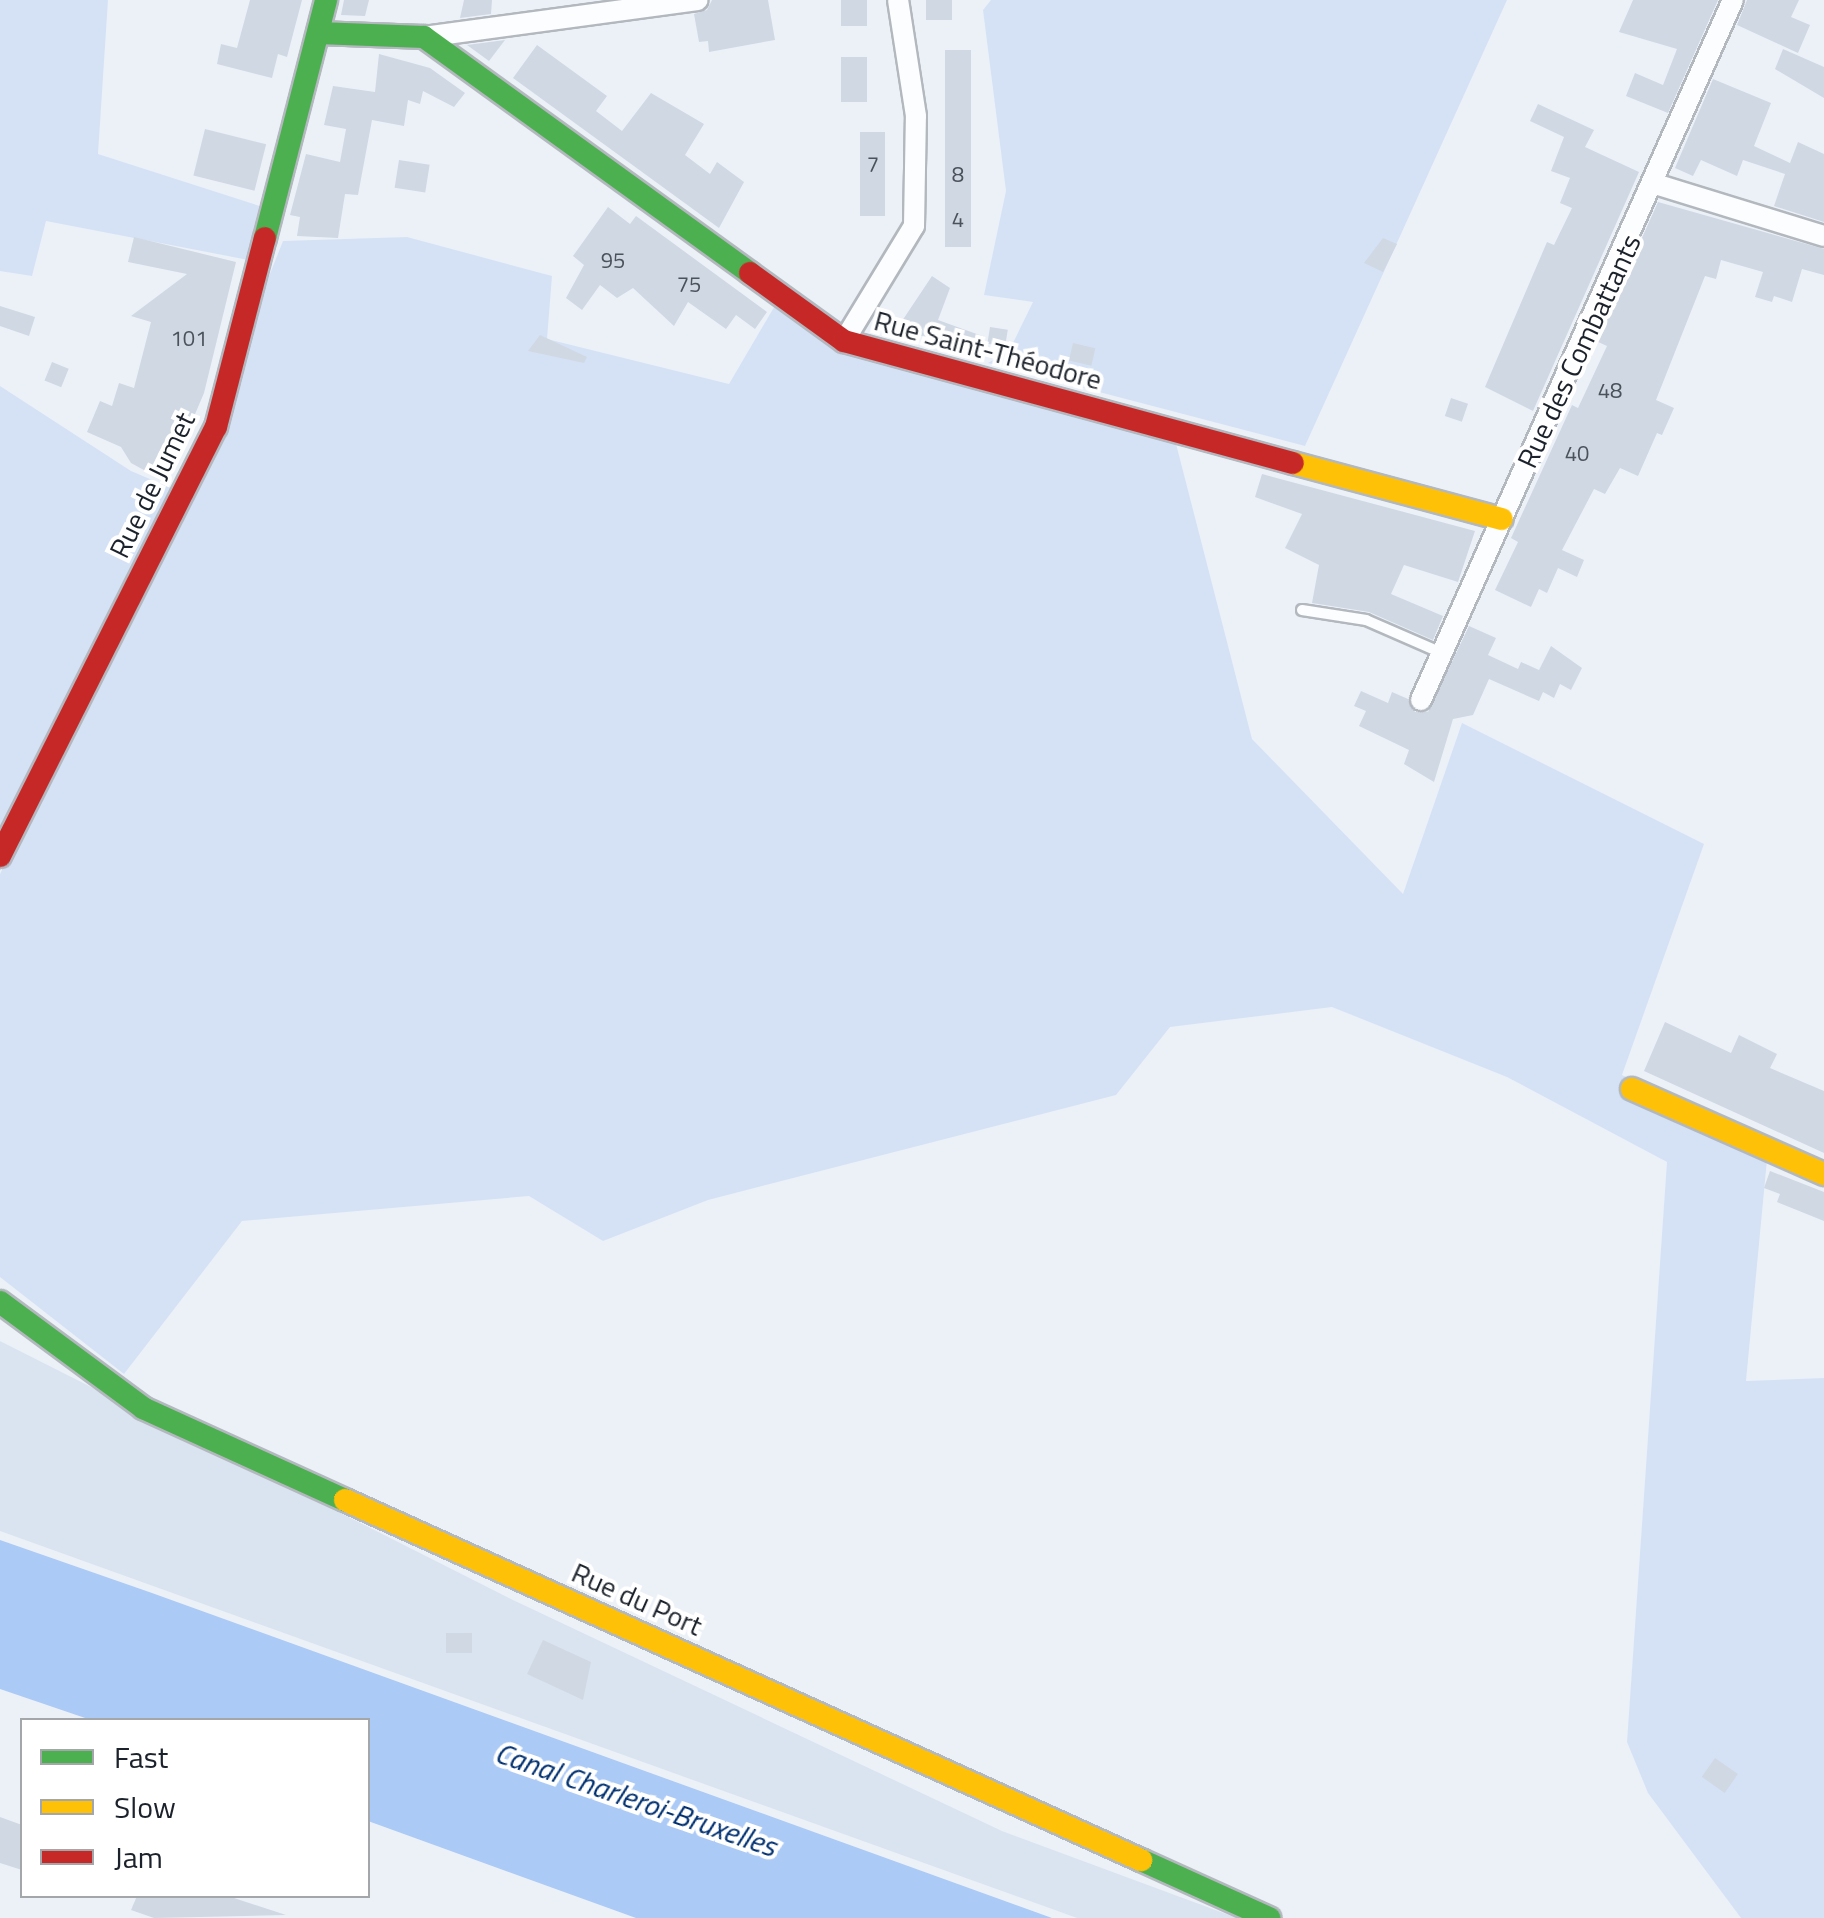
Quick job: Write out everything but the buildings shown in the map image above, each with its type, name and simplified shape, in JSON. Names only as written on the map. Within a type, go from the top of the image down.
[{"type":"street","name":"Rue de Jumet","points":[[0,856],[216,427],[326,0]]},
{"type":"street","points":[[318,33],[424,38],[698,0]]},
{"type":"street","points":[[844,341],[914,226],[916,116],[898,0]]},
{"type":"street","name":"Rue des Combattants","points":[[1421,700],[1655,184],[1733,0]]},
{"type":"street","name":"Rue Saint-Théodore","points":[[424,38],[844,341],[1502,519]]},
{"type":"street","points":[[1655,184],[1824,236]]},
{"type":"street","points":[[1632,1089],[1824,1174]]},
{"type":"street","name":"Rue du Port","points":[[0,1302],[143,1408],[1269,1918]]},
{"type":"lane","points":[[1302,610],[1366,620],[1442,653]]},
{"type":"shaded area","points":[[0,0],[108,0],[98,154],[272,210],[259,262],[46,221],[32,276],[0,271]]},
{"type":"shaded area","points":[[991,0],[1507,0],[1305,446],[988,363],[1009,351],[1033,302],[984,295],[1006,191],[983,10]]},
{"type":"shaded area","points":[[407,237],[552,276],[547,339],[729,384],[780,297],[965,375],[1173,432],[1252,739],[1403,894],[1462,723],[1704,844],[1622,1075],[1768,1149],[1746,1381],[1824,1378],[1824,1918],[1741,1918],[1648,1793],[1627,1742],[1667,1162],[1507,1077],[1332,1007],[1170,1027],[1116,1095],[708,1200],[603,1241],[529,1196],[242,1221],[124,1374],[0,1277],[0,874],[163,534],[0,841],[0,386],[131,471],[183,493],[283,241]]},
{"type":"shaded area","points":[[0,1341],[513,1600],[1002,1831],[1237,1918],[1077,1918],[0,1531]]},
{"type":"water","name":"Canal Charleroi-Bruxelles","points":[[0,1540],[1052,1918],[636,1918],[370,1822],[370,1718],[85,1718],[0,1689]]},
{"type":"traffic: fast","points":[[265,238],[326,0]]},
{"type":"traffic: fast","points":[[318,33],[424,37],[750,273]]},
{"type":"traffic: fast","points":[[0,1302],[143,1408],[345,1500]]},
{"type":"traffic: fast","points":[[1141,1860],[1269,1918]]},
{"type":"traffic: slow","points":[[1293,463],[1502,519]]},
{"type":"traffic: slow","points":[[1632,1089],[1824,1174]]},
{"type":"traffic: slow","points":[[345,1500],[1141,1860]]},
{"type":"traffic: jam","points":[[0,856],[216,427],[265,238]]},
{"type":"traffic: jam","points":[[750,273],[844,341],[1293,463]]}]
